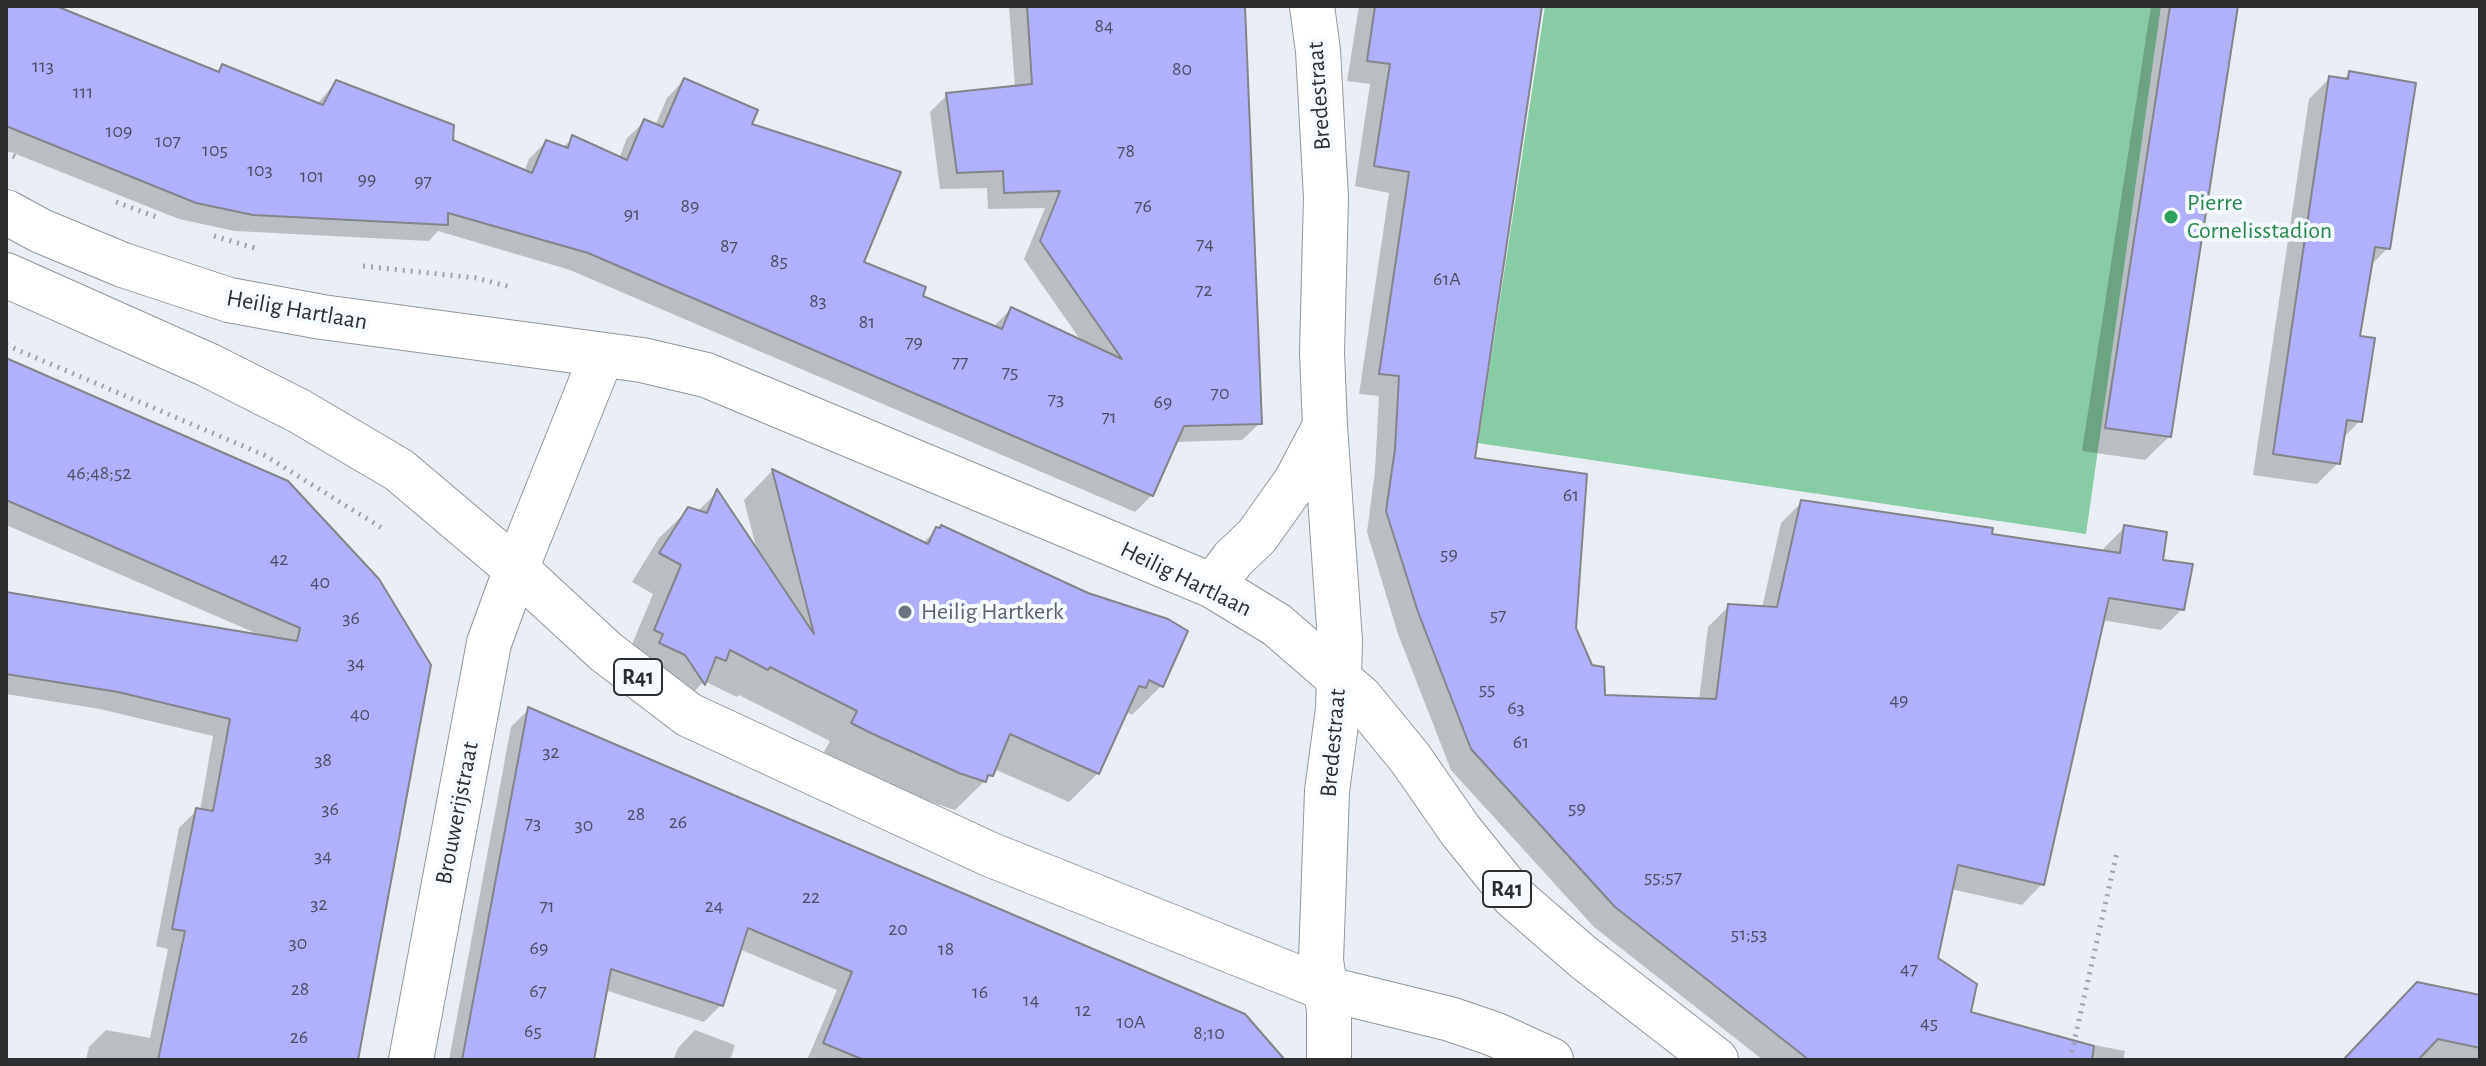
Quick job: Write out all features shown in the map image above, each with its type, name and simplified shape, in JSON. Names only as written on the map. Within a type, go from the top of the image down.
[{"type":"main road","name":"Bredestraat","points":[[1312,6],[1318,51],[1326,197],[1322,353],[1338,613],[1338,709],[1327,791],[1321,961],[1329,1010],[1329,1060]]},
{"type":"main road","name":"Heilig Hartlaan","points":[[6,212],[41,231],[123,265],[229,300],[322,317],[642,360],[706,375],[1213,586],[1277,625],[1360,697],[1410,758],[1460,830],[1514,897],[1583,957],[1716,1060]]},
{"type":"main road","name":"R41","points":[[6,275],[208,365],[299,411],[399,470],[516,569],[606,652],[689,715],[989,854],[1324,988],[1450,1019],[1494,1034],[1551,1060]]},
{"type":"main road","points":[[516,569],[602,355]]},
{"type":"main road","points":[[1213,586],[1273,514],[1296,481],[1325,426]]},
{"type":"main road","name":"Brouwerijstraat","points":[[411,1060],[489,643],[516,569]]},
{"type":"path","points":[[6,345],[264,455],[390,533]]},
{"type":"path","points":[[2070,1060],[2117,852]]},
{"type":"green space","points":[[1545,6],[2161,6],[2086,534],[1478,443]]},
{"type":"building","points":[[6,6],[56,6],[219,72],[222,64],[323,105],[336,80],[454,125],[453,140],[532,173],[546,140],[568,148],[572,135],[627,160],[644,119],[663,127],[684,78],[758,110],[752,124],[901,172],[864,262],[926,287],[923,296],[1002,329],[1011,307],[1122,359],[1040,241],[1060,191],[1004,193],[1003,171],[957,173],[946,93],[1032,84],[1027,6],[1245,6],[1262,424],[1184,426],[1153,496],[588,253],[448,213],[448,225],[253,215],[196,203],[6,126]]},
{"type":"building","points":[[1375,6],[1542,6],[1475,458],[1587,474],[1576,628],[1592,665],[1604,667],[1605,695],[1716,699],[1728,604],[1777,607],[1801,500],[1993,528],[1992,534],[2120,553],[2124,525],[2167,532],[2163,560],[2193,564],[2184,610],[2109,598],[2044,885],[1958,865],[1938,958],[1977,984],[1971,1012],[2094,1046],[2092,1060],[1809,1060],[1615,907],[1471,749],[1418,612],[1386,511],[1395,449],[1399,376],[1379,374],[1409,172],[1374,166],[1390,64],[1367,61]]},
{"type":"building","name":"Pierre Cornelisstadion","points":[[2170,6],[2238,6],[2171,437],[2105,428]]},
{"type":"building","points":[[2349,71],[2416,83],[2390,249],[2375,247],[2360,336],[2375,338],[2362,422],[2347,420],[2340,464],[2273,454],[2329,76],[2348,79]]},
{"type":"building","points":[[6,358],[288,481],[379,579],[431,665],[358,1060],[158,1060],[185,931],[172,929],[196,808],[213,811],[230,719],[118,692],[6,674],[6,592],[297,641],[300,628],[6,500]]},
{"type":"building","name":"Heilig Hartkerk","points":[[772,469],[928,544],[936,527],[940,528],[941,525],[1088,593],[1168,619],[1188,631],[1163,687],[1149,680],[1146,688],[1139,686],[1099,774],[1010,734],[993,776],[988,775],[986,782],[959,773],[851,723],[857,711],[730,650],[726,661],[716,657],[705,685],[685,655],[659,643],[663,634],[654,630],[681,565],[659,553],[688,507],[707,513],[717,489],[814,634]]},
{"type":"building","points":[[528,707],[1245,1014],[1285,1060],[864,1060],[823,1043],[852,972],[748,928],[723,1006],[611,969],[594,1060],[462,1060]]},
{"type":"building","points":[[2417,982],[2480,995],[2480,1048],[2438,1039],[2418,1060],[2343,1060]]},
{"type":"place","name":"Pierre Cornelisstadion","points":[[2171,217]]},
{"type":"place","name":"Heilig Hartkerk","points":[[905,612]]}]
